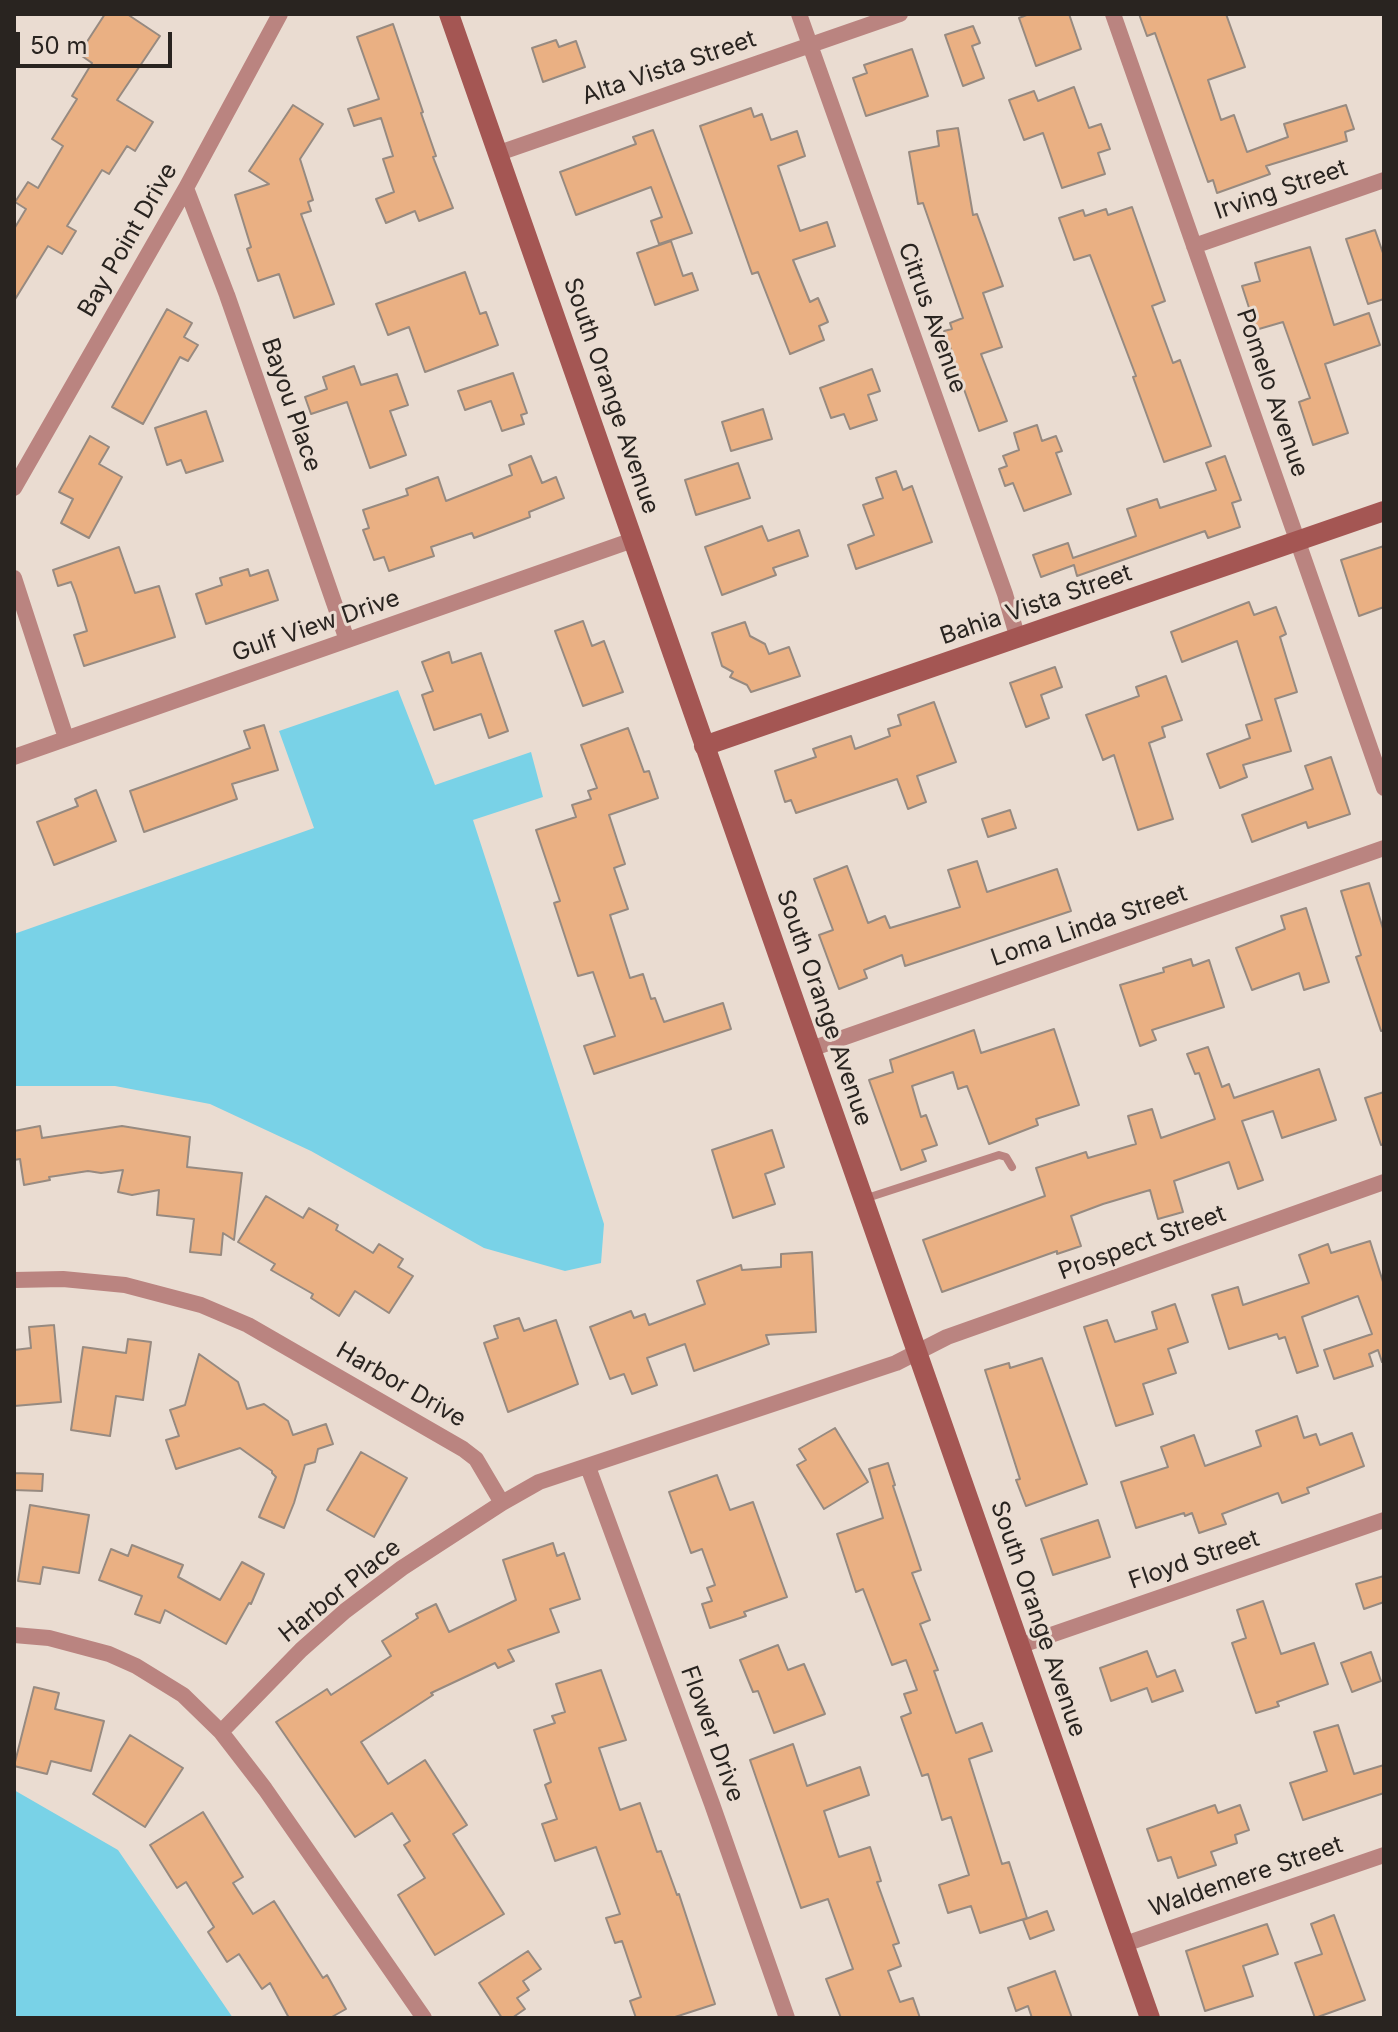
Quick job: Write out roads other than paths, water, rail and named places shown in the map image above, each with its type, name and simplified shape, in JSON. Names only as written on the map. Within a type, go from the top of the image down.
[{"type":"street","name":"Bay Point Drive","points":[[14,488],[186,188],[280,14]]},
{"type":"street","name":"South Orange Avenue","points":[[449,14],[1150,2018]]},
{"type":"street","name":"Citrus Avenue","points":[[799,14],[1005,594],[1018,639]]},
{"type":"street","name":"Alta Vista Street","points":[[499,153],[900,14]]},
{"type":"street","name":"Pomelo Avenue","points":[[1113,14],[1384,788]]},
{"type":"street","name":"Irving Street","points":[[1194,246],[1384,180]]},
{"type":"street","name":"Bayou Place","points":[[186,188],[347,640]]},
{"type":"street","name":"Bahia Vista Street","points":[[704,746],[1384,511]]},
{"type":"street","name":"Gulf View Drive","points":[[14,757],[633,540]]},
{"type":"street","points":[[14,578],[66,738]]},
{"type":"street","name":"Loma Linda Street","points":[[811,1049],[1384,848]]},
{"type":"street","name":"Prospect Street","points":[[916,1351],[947,1337],[1384,1182]]},
{"type":"street","name":"Harbor Drive","points":[[14,1280],[63,1279],[125,1285],[201,1305],[248,1325],[463,1449],[476,1459],[502,1503]]},
{"type":"street","points":[[502,1503],[539,1482],[896,1363],[916,1351]]},
{"type":"street","name":"Flower Drive","points":[[588,1467],[787,2018]]},
{"type":"street","name":"Harbor Place","points":[[221,1732],[301,1650],[345,1611],[402,1568],[502,1503]]},
{"type":"street","name":"Floyd Street","points":[[1019,1646],[1384,1520]]},
{"type":"street","points":[[14,1635],[78,1644],[136,1666],[183,1695],[221,1732],[265,1789],[424,2018]]},
{"type":"street","name":"Waldemere Street","points":[[1125,1944],[1384,1855]]},
{"type":"lane","points":[[863,1199],[999,1155],[1006,1157],[1012,1167]]},
{"type":"water","points":[[398,690],[435,785],[531,752],[543,797],[473,820],[604,1224],[601,1263],[565,1271],[484,1248],[311,1151],[210,1104],[115,1086],[14,1086],[14,934],[314,828],[279,731]]},
{"type":"water","points":[[14,1790],[118,1850],[233,2018],[14,2018]]}]
